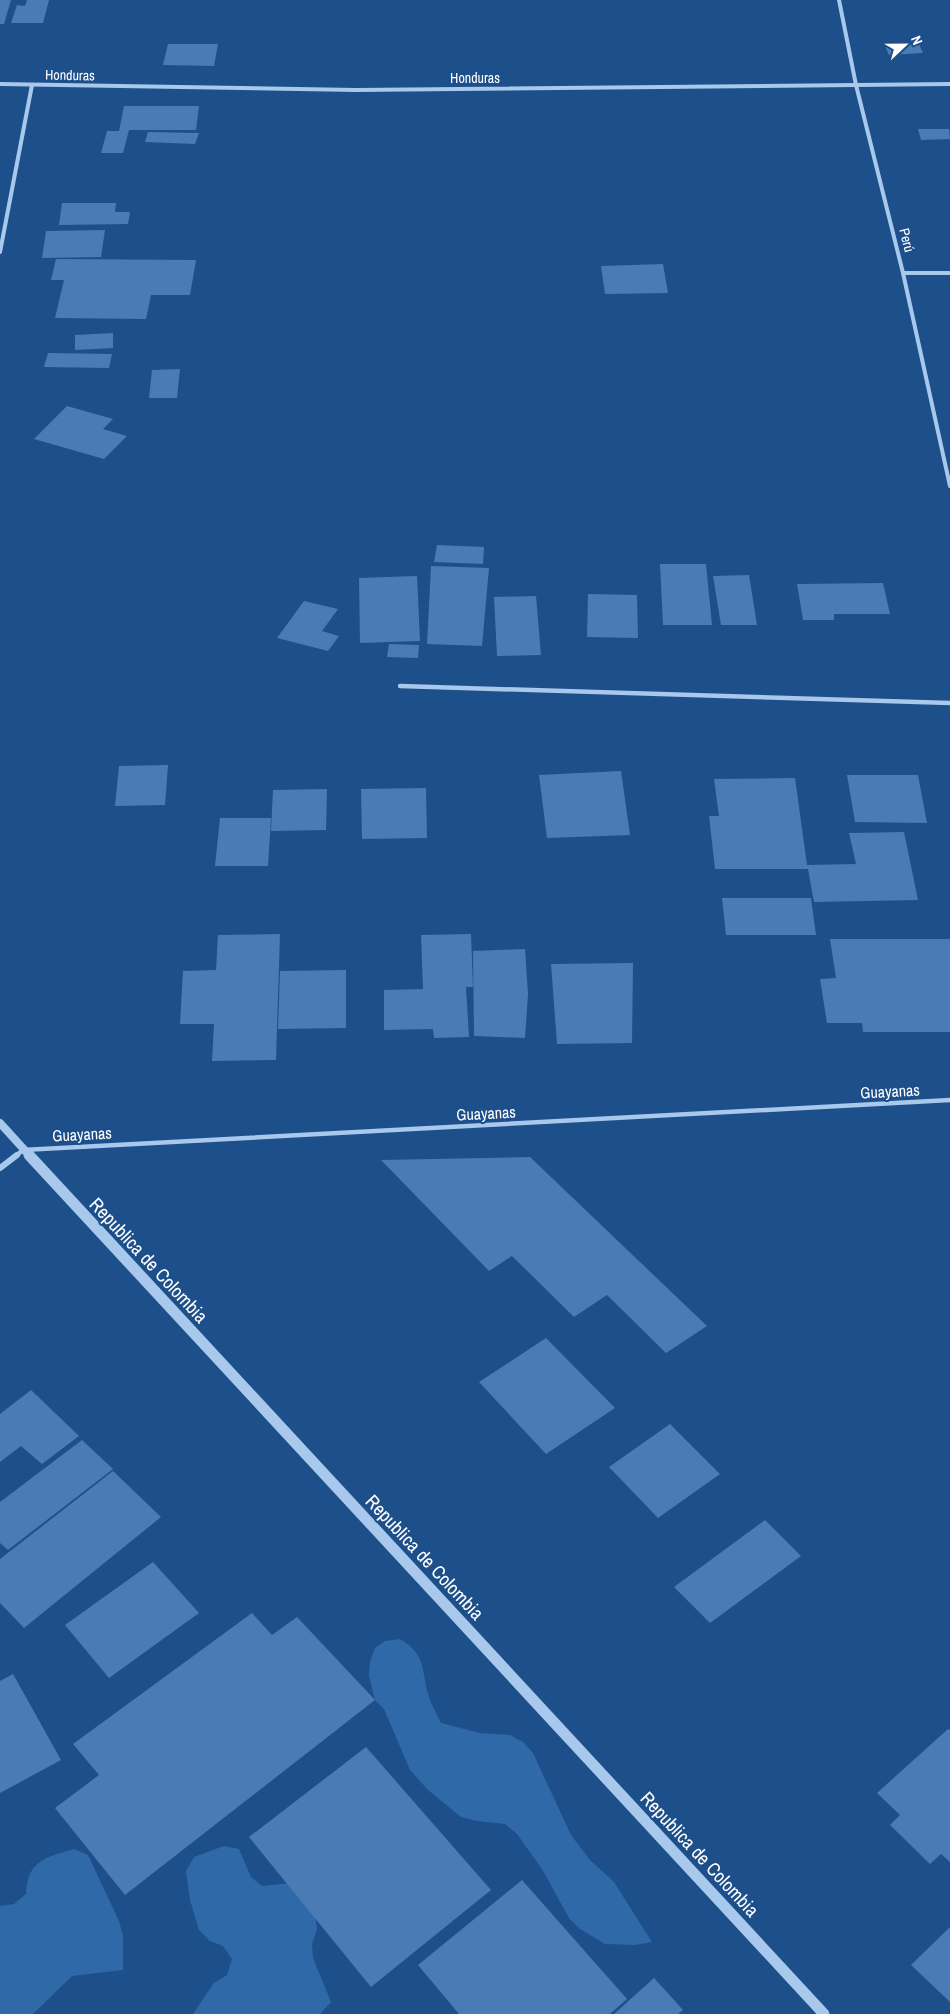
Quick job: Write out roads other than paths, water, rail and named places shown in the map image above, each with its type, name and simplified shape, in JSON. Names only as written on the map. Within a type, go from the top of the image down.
[{"type":"street","name":"Perú","points":[[839,0],[856,85],[903,273],[950,486]]},
{"type":"street","name":"Honduras","points":[[0,84],[281,89],[517,89],[950,84]]},
{"type":"street","points":[[0,252],[32,85]]},
{"type":"street","points":[[903,273],[950,273]]},
{"type":"street","points":[[400,686],[950,704]]},
{"type":"street","name":"Guayanas","points":[[23,1150],[950,1100]]},
{"type":"street","name":"Republica de Colombia","points":[[0,1123],[824,2014]]},
{"type":"street","points":[[0,1168],[23,1150]]}]
